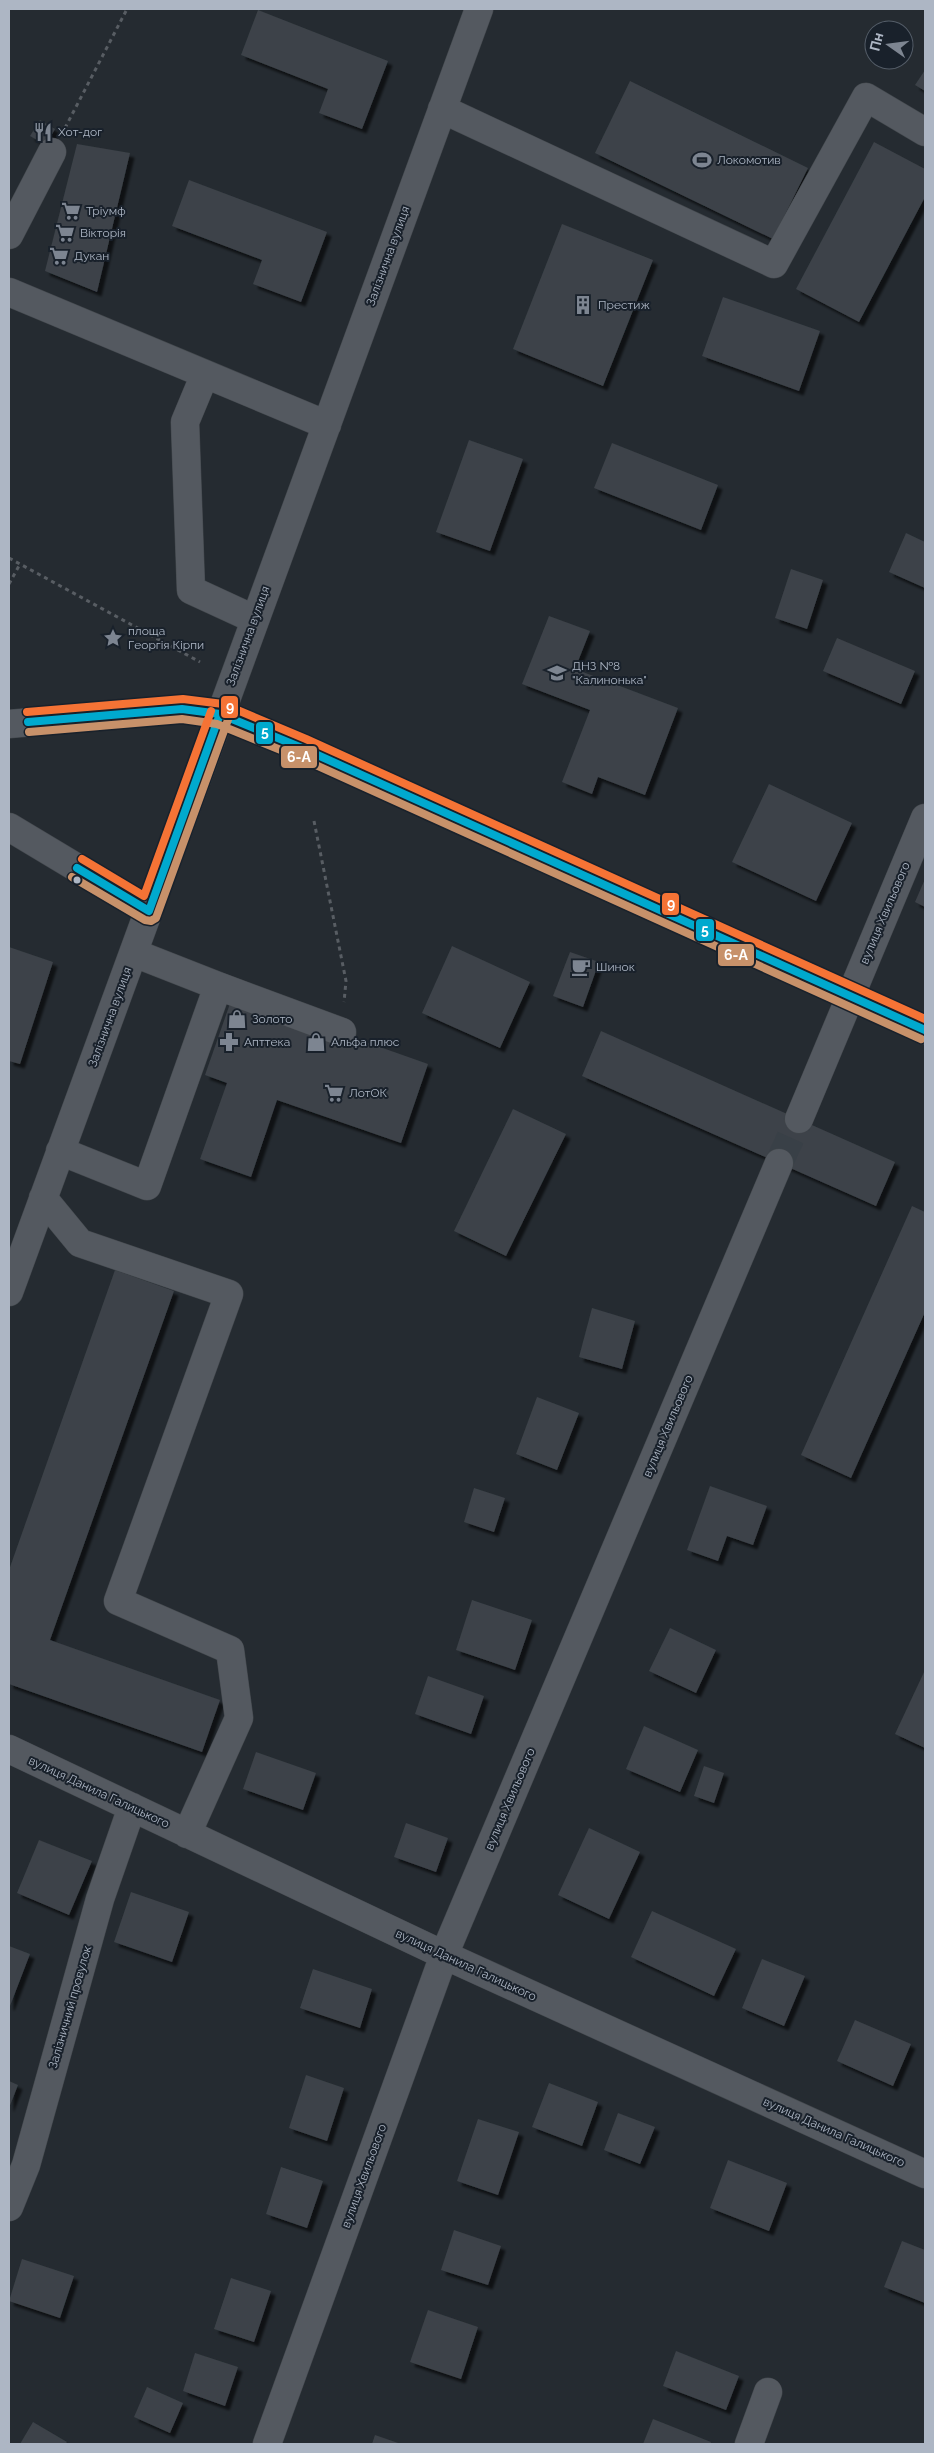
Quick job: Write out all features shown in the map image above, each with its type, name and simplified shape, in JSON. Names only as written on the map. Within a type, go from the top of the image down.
[{"type":"street","name":"Залізнична вулиця","points":[[9,1292],[479,9]]},
{"type":"street","points":[[442,109],[774,264],[866,97],[925,132]]},
{"type":"street","points":[[9,235],[52,152]]},
{"type":"street","points":[[9,292],[327,425]]},
{"type":"street","points":[[205,374],[185,422],[190,590],[254,619]]},
{"type":"street","points":[[9,724],[172,708],[220,714],[311,752],[925,1030]]},
{"type":"street","name":"вулиця Хвильового","points":[[799,1118],[925,818]]},
{"type":"street","points":[[9,827],[149,912]]},
{"type":"street","points":[[134,953],[342,1032]]},
{"type":"street","points":[[60,1151],[147,1186],[218,986]]},
{"type":"street","name":"вулиця Хвильового","points":[[267,2444],[444,1955],[779,1163]]},
{"type":"street","points":[[43,1198],[80,1244],[229,1294],[118,1601],[230,1650],[240,1718],[188,1834]]},
{"type":"street","name":"вулиця Данила Галицького","points":[[9,1749],[444,1955],[925,2174]]},
{"type":"street","name":"Залізничний провулок","points":[[9,2207],[26,2165],[100,1899],[132,1808]]},
{"type":"street","points":[[749,2444],[768,2392]]},
{"type":"path","points":[[52,152],[127,9]]},
{"type":"path","points":[[9,558],[200,662]]},
{"type":"path","points":[[9,584],[20,564]]},
{"type":"path","points":[[314,821],[346,981],[342,1032]]},
{"type":"building","points":[[258,10],[388,61],[362,129],[319,113],[328,89],[241,55]]},
{"type":"building","points":[[925,70],[925,91],[915,85]]},
{"type":"building","name":"Локомотив","points":[[630,81],[808,168],[773,239],[595,153]]},
{"type":"building","name":"Хот-дог","points":[[40,120],[55,129],[46,145],[30,136]]},
{"type":"building","points":[[874,142],[925,169],[925,197],[859,322],[796,289]]},
{"type":"building","points":[[77,144],[130,153],[97,292],[45,271]]},
{"type":"building","points":[[189,180],[327,232],[301,302],[253,284],[262,260],[172,226]]},
{"type":"building","name":"Престиж","points":[[562,224],[653,260],[603,386],[513,349]]},
{"type":"building","points":[[723,297],[820,331],[799,391],[702,356]]},
{"type":"building","points":[[469,440],[523,459],[490,551],[436,532]]},
{"type":"building","points":[[612,443],[718,485],[701,530],[594,488]]},
{"type":"building","points":[[906,533],[925,542],[925,588],[889,572]]},
{"type":"building","points":[[791,569],[823,580],[807,629],[775,618]]},
{"type":"building","points":[[549,616],[590,631],[575,669],[678,708],[645,795],[598,777],[592,794],[562,782],[590,710],[522,684]]},
{"type":"building","points":[[837,638],[915,671],[901,704],[823,671]]},
{"type":"building","points":[[769,784],[852,823],[816,901],[732,862]]},
{"type":"building","points":[[925,879],[925,907],[915,902]]},
{"type":"building","points":[[452,946],[530,982],[500,1048],[422,1013]]},
{"type":"building","points":[[9,947],[53,962],[20,1064],[9,1061]]},
{"type":"building","points":[[570,952],[599,962],[583,1007],[553,996]]},
{"type":"building","points":[[233,995],[428,1064],[401,1143],[277,1100],[251,1177],[200,1159],[227,1083],[205,1075]]},
{"type":"building","points":[[601,1031],[895,1162],[876,1206],[582,1076]]},
{"type":"building","points":[[513,1109],[566,1134],[506,1256],[454,1231]]},
{"type":"building","points":[[912,1206],[925,1212],[925,1312],[851,1478],[801,1455]]},
{"type":"building","points":[[115,1270],[174,1291],[50,1640],[220,1700],[202,1752],[9,1684],[9,1570]]},
{"type":"building","points":[[592,1308],[635,1321],[622,1369],[579,1357]]},
{"type":"building","points":[[537,1397],[579,1413],[557,1470],[516,1454]]},
{"type":"building","points":[[710,1486],[767,1506],[753,1545],[727,1536],[718,1561],[687,1550]]},
{"type":"building","points":[[474,1488],[505,1498],[494,1532],[464,1522]]},
{"type":"building","points":[[472,1600],[532,1620],[515,1670],[456,1650]]},
{"type":"building","points":[[670,1628],[716,1650],[696,1693],[649,1671]]},
{"type":"building","points":[[925,1670],[925,1748],[895,1734]]},
{"type":"building","points":[[428,1676],[484,1696],[471,1734],[415,1714]]},
{"type":"building","points":[[644,1726],[698,1750],[680,1792],[626,1769]]},
{"type":"building","points":[[256,1752],[316,1773],[303,1810],[243,1789]]},
{"type":"building","points":[[704,1766],[724,1773],[714,1803],[694,1796]]},
{"type":"building","points":[[406,1823],[448,1838],[436,1872],[394,1857]]},
{"type":"building","points":[[589,1828],[640,1852],[609,1919],[558,1895]]},
{"type":"building","points":[[39,1840],[92,1861],[69,1915],[17,1893]]},
{"type":"building","points":[[131,1892],[189,1912],[172,1962],[114,1942]]},
{"type":"building","points":[[652,1911],[736,1949],[714,1996],[631,1957]]},
{"type":"building","points":[[9,1946],[30,1954],[10,2006],[9,2006]]},
{"type":"building","points":[[762,1959],[805,1976],[784,2026],[742,2008]]},
{"type":"building","points":[[313,1969],[372,1989],[360,2028],[300,2008]]},
{"type":"building","points":[[855,2020],[911,2044],[893,2086],[837,2061]]},
{"type":"building","points":[[306,2075],[344,2088],[327,2141],[289,2128]]},
{"type":"building","points":[[9,2081],[18,2085],[9,2108]]},
{"type":"building","points":[[549,2083],[598,2102],[582,2146],[532,2127]]},
{"type":"building","points":[[618,2113],[655,2127],[640,2164],[604,2150]]},
{"type":"building","points":[[478,2119],[519,2132],[498,2195],[457,2181]]},
{"type":"building","points":[[728,2160],[787,2183],[769,2231],[710,2208]]},
{"type":"building","points":[[281,2167],[323,2181],[307,2228],[266,2214]]},
{"type":"building","points":[[454,2230],[501,2246],[488,2285],[441,2270]]},
{"type":"building","points":[[902,2241],[925,2250],[925,2303],[884,2287]]},
{"type":"building","points":[[22,2259],[74,2276],[60,2318],[9,2301]]},
{"type":"building","points":[[231,2278],[271,2291],[254,2342],[214,2329]]},
{"type":"building","points":[[428,2310],[478,2327],[461,2379],[410,2362]]},
{"type":"building","points":[[676,2351],[739,2376],[726,2410],[663,2386]]},
{"type":"building","points":[[195,2353],[238,2367],[225,2406],[183,2391]]},
{"type":"building","points":[[147,2387],[183,2403],[170,2433],[134,2417]]},
{"type":"building","points":[[653,2419],[711,2442],[710,2444],[643,2444]]},
{"type":"building","points":[[33,2422],[67,2442],[65,2444],[20,2444]]},
{"type":"building","points":[[375,2435],[401,2444],[372,2444]]},
{"type":"tunnel","points":[[779,1163],[799,1119]]},
{"type":"transit line","name":"9","points":[[27,712],[183,699],[223,704],[306,739],[925,1019]]},
{"type":"transit line","name":"5","points":[[28,722],[182,709],[220,714],[302,748],[925,1030]]},
{"type":"transit line","name":"9","points":[[82,859],[144,896],[211,711]]},
{"type":"transit line","name":"5","points":[[77,868],[149,911],[220,714]]},
{"type":"transit line","name":"6-А","points":[[72,877],[145,920],[151,921],[156,918],[229,717]]},
{"type":"transit line","name":"6-А","points":[[29,732],[182,719],[217,724],[298,757],[921,1039]]},
{"type":"place","name":"Хот-дог","points":[[43,132]]},
{"type":"place","name":"Локомотив","points":[[702,160]]},
{"type":"place","name":"Тріумф","points":[[71,211]]},
{"type":"place","name":"Вікторія","points":[[65,233]]},
{"type":"place","name":"Дукан","points":[[59,256]]},
{"type":"place","name":"Престиж","points":[[583,305]]},
{"type":"place","name":"площа Георгія Кірпи","points":[[113,638]]},
{"type":"place","name":"ДНЗ №8 \"Калинонька\"","points":[[557,673]]},
{"type":"place","name":"Шинок","points":[[581,967]]},
{"type":"place","name":"Золото","points":[[237,1019]]},
{"type":"place","name":"Апттека","points":[[229,1042]]},
{"type":"place","name":"Альфа плюс","points":[[316,1042]]},
{"type":"place","name":"ЛотОК","points":[[334,1093]]}]
